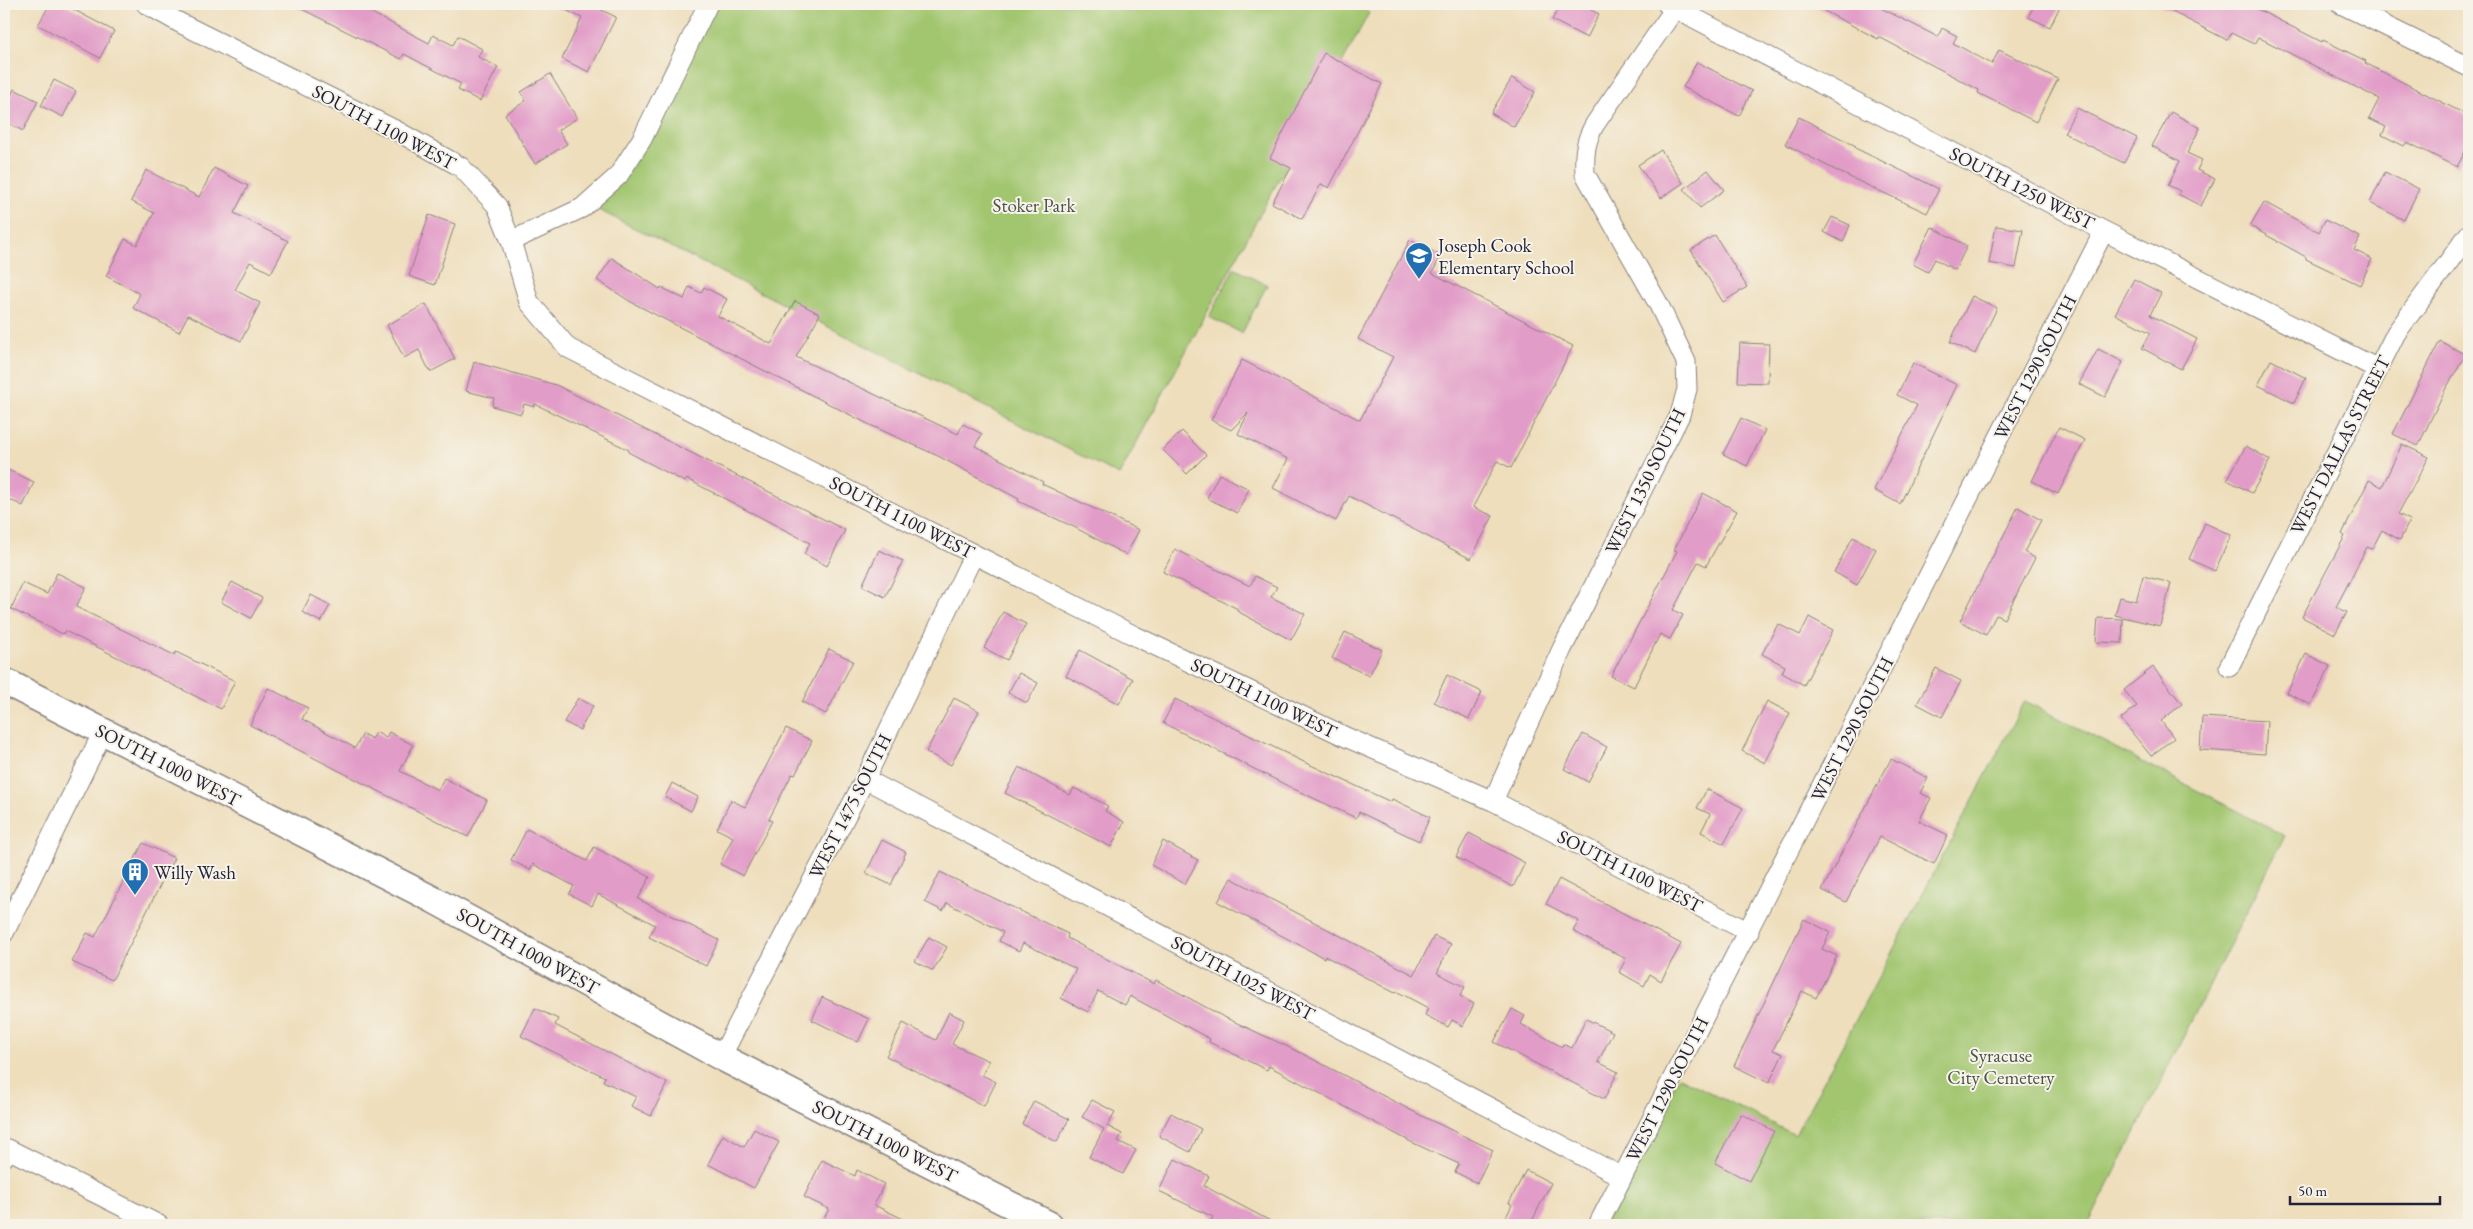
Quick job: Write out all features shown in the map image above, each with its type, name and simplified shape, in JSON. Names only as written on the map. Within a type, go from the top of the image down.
[{"type":"main road","name":"SOUTH 1000 WEST","points":[[4,681],[434,900],[721,1057],[1050,1225]]},
{"type":"street","name":"SOUTH 1100 WEST","points":[[146,4],[180,23],[397,131],[461,167],[497,206],[511,241],[529,302],[568,348],[1142,639],[1330,729],[1493,801],[1749,932]]},
{"type":"street","points":[[511,241],[582,208],[618,176],[642,139],[708,4]]},
{"type":"street","points":[[2342,4],[2469,67]]},
{"type":"street","name":"SOUTH 1250 WEST","points":[[1674,5],[2104,231],[2378,369]]},
{"type":"street","name":"WEST 1350 SOUTH","points":[[1493,801],[1562,649],[1676,423],[1687,389],[1686,362],[1659,304],[1586,174],[1584,154],[1587,138],[1595,124],[1674,5]]},
{"type":"street","name":"WEST 1290 SOUTH","points":[[1598,1225],[1749,932],[2104,231]]},
{"type":"street","name":"WEST DALLAS STREET","points":[[2229,667],[2396,333],[2469,234]]},
{"type":"street","name":"WEST 1475 SOUTH","points":[[721,1057],[865,779],[974,554]]},
{"type":"street","points":[[4,934],[104,732]]},
{"type":"street","name":"SOUTH 1025 WEST","points":[[865,779],[1622,1177]]},
{"type":"street","points":[[4,1157],[8,1149],[159,1225]]},
{"type":"green space","name":"Stoker Park","points":[[703,4],[1359,4],[1369,13],[1119,475],[591,206],[621,168]]},
{"type":"green space","points":[[1234,268],[1267,285],[1242,333],[1209,317]]},
{"type":"green space","name":"Syracuse City Cemetery","points":[[2025,701],[2285,836],[2088,1225],[1603,1225],[1679,1077],[1795,1135]]},
{"type":"building","points":[[50,4],[63,4],[114,31],[100,58],[38,25]]},
{"type":"building","points":[[292,4],[355,4],[429,43],[433,35],[453,45],[458,36],[482,49],[478,57],[498,67],[480,101],[458,90],[461,84],[404,54],[401,59]]},
{"type":"building","points":[[553,4],[589,4],[616,17],[589,72],[562,59],[582,18]]},
{"type":"building","points":[[1561,4],[1579,4],[1599,14],[1587,38],[1552,20]]},
{"type":"building","points":[[1811,4],[1873,4],[1938,37],[1942,28],[1957,36],[1953,43],[1992,64],[1999,50],[2058,79],[2036,122],[1978,93],[1979,90],[1879,37],[1878,39]]},
{"type":"building","points":[[2035,4],[2061,4],[2050,27],[2028,17]]},
{"type":"building","points":[[2157,4],[2247,4],[2322,42],[2323,40],[2366,61],[2365,63],[2469,116],[2469,144],[2457,167],[2407,142],[2404,146],[2382,135],[2386,127],[2369,119],[2379,99],[2258,37],[2254,44],[2231,33],[2227,40]]},
{"type":"building","points":[[1324,53],[1382,84],[1329,188],[1321,184],[1302,219],[1272,203],[1291,168],[1270,158]]},
{"type":"building","points":[[1697,62],[1752,91],[1739,116],[1683,87]]},
{"type":"building","points":[[550,74],[577,118],[558,130],[567,144],[535,164],[505,114],[526,101],[521,92]]},
{"type":"building","points":[[1512,78],[1535,92],[1514,127],[1491,113]]},
{"type":"building","points":[[54,80],[76,91],[63,117],[41,106]]},
{"type":"building","points":[[14,89],[38,101],[23,131],[4,121],[4,110]]},
{"type":"building","points":[[2077,108],[2137,138],[2124,163],[2064,133]]},
{"type":"building","points":[[2171,112],[2200,128],[2187,153],[2202,160],[2197,170],[2215,179],[2201,206],[2178,194],[2180,191],[2168,185],[2180,161],[2152,146]]},
{"type":"building","points":[[1799,117],[1856,146],[1855,148],[1939,189],[1927,213],[1841,173],[1785,144]]},
{"type":"building","points":[[1661,150],[1683,183],[1661,198],[1638,165]]},
{"type":"building","points":[[214,168],[248,186],[234,213],[288,241],[271,273],[250,262],[235,290],[260,303],[241,341],[188,315],[179,332],[133,308],[140,294],[106,276],[125,239],[137,245],[154,213],[131,201],[146,170],[199,197]]},
{"type":"building","points":[[1708,170],[1724,190],[1700,208],[1684,189]]},
{"type":"building","points":[[2385,172],[2419,189],[2404,220],[2370,203]]},
{"type":"building","points":[[2264,202],[2319,232],[2325,220],[2360,237],[2354,250],[2372,259],[2360,285],[2306,259],[2306,257],[2250,226]]},
{"type":"building","points":[[429,215],[455,224],[435,285],[409,276]]},
{"type":"building","points":[[1832,217],[1850,225],[1843,242],[1824,232]]},
{"type":"building","points":[[1996,226],[2023,230],[2016,268],[1989,263]]},
{"type":"building","points":[[1932,227],[1967,246],[1955,270],[1935,259],[1928,272],[1913,264]]},
{"type":"building","points":[[1715,235],[1747,287],[1723,302],[1691,250]]},
{"type":"building","points":[[1410,240],[1441,256],[1432,273],[1573,346],[1511,468],[1497,461],[1473,507],[1493,516],[1471,559],[1349,496],[1336,521],[1273,488],[1288,459],[1238,434],[1248,413],[1231,430],[1211,420],[1242,360],[1360,420],[1393,357],[1358,339]]},
{"type":"building","points":[[612,258],[660,289],[661,287],[684,299],[689,287],[701,293],[704,287],[727,299],[718,316],[771,344],[795,301],[820,314],[796,357],[958,434],[963,424],[982,434],[975,446],[1043,482],[1042,484],[1139,530],[1126,555],[1076,528],[1018,501],[1019,499],[938,456],[868,424],[631,302],[597,280]]},
{"type":"building","points":[[2134,279],[2161,293],[2150,315],[2197,339],[2181,369],[2142,348],[2151,333],[2115,314]]},
{"type":"building","points":[[1972,296],[1997,308],[1975,354],[1950,342]]},
{"type":"building","points":[[426,304],[455,359],[430,372],[419,350],[404,358],[387,325]]},
{"type":"building","points":[[2440,341],[2466,355],[2445,390],[2418,446],[2393,434]]},
{"type":"building","points":[[1740,343],[1769,344],[1768,383],[1738,382]]},
{"type":"building","points":[[2098,349],[2123,362],[2105,397],[2079,384]]},
{"type":"building","points":[[2271,360],[2306,378],[2294,403],[2258,385]]},
{"type":"building","points":[[474,362],[556,385],[845,530],[827,566],[804,554],[810,543],[687,479],[685,482],[628,452],[629,450],[535,404],[534,407],[524,404],[521,414],[492,406],[494,398],[466,391]]},
{"type":"building","points":[[1913,363],[1957,385],[1900,504],[1874,490],[1917,405],[1897,395]]},
{"type":"building","points":[[1741,418],[1765,430],[1747,466],[1723,454]]},
{"type":"building","points":[[2059,427],[2085,440],[2058,494],[2032,481]]},
{"type":"building","points":[[1182,431],[1206,455],[1187,474],[1163,450]]},
{"type":"building","points":[[2402,444],[2429,457],[2398,514],[2410,520],[2400,540],[2382,530],[2372,549],[2367,547],[2336,607],[2347,612],[2335,634],[2302,617],[2345,536],[2342,534],[2369,480],[2382,487]]},
{"type":"building","points":[[2246,446],[2270,460],[2252,493],[2227,480]]},
{"type":"building","points":[[4,468],[34,482],[23,506],[4,497]]},
{"type":"building","points":[[1219,474],[1249,489],[1237,513],[1207,498]]},
{"type":"building","points":[[1703,493],[1737,511],[1706,566],[1698,562],[1673,610],[1683,615],[1670,639],[1660,634],[1634,687],[1611,676],[1677,551],[1674,550]]},
{"type":"building","points":[[2018,507],[2041,520],[2024,552],[2035,558],[2004,619],[1996,615],[1986,635],[1960,621]]},
{"type":"building","points":[[2205,523],[2231,535],[2215,571],[2189,559]]},
{"type":"building","points":[[1853,537],[1876,549],[1857,585],[1834,572]]},
{"type":"building","points":[[1175,549],[1250,586],[1255,576],[1277,587],[1271,597],[1305,614],[1291,640],[1237,611],[1238,609],[1163,572]]},
{"type":"building","points":[[879,550],[903,561],[885,597],[862,586]]},
{"type":"building","points":[[57,573],[86,587],[76,607],[174,655],[176,652],[235,681],[221,709],[65,631],[63,634],[11,609],[23,583],[47,594]]},
{"type":"building","points":[[2143,576],[2171,583],[2160,626],[2115,615],[2120,597],[2136,601]]},
{"type":"building","points":[[232,582],[262,598],[251,618],[221,602]]},
{"type":"building","points":[[311,595],[330,605],[321,622],[302,612]]},
{"type":"building","points":[[1003,612],[1026,624],[1007,660],[984,648]]},
{"type":"building","points":[[1809,617],[1833,630],[1804,685],[1782,673],[1785,666],[1762,654],[1778,624],[1800,635]]},
{"type":"building","points":[[2098,618],[2123,619],[2122,643],[2096,642]]},
{"type":"building","points":[[1345,632],[1382,650],[1369,676],[1332,658]]},
{"type":"building","points":[[829,649],[853,661],[826,714],[802,702]]},
{"type":"building","points":[[1080,650],[1133,679],[1119,704],[1066,676]]},
{"type":"building","points":[[2306,654],[2330,666],[2311,705],[2287,693]]},
{"type":"building","points":[[2153,667],[2182,704],[2161,721],[2174,738],[2151,756],[2121,719],[2137,706],[2124,690]]},
{"type":"building","points":[[1936,668],[1961,681],[1942,717],[1917,704]]},
{"type":"building","points":[[1019,673],[1038,683],[1027,703],[1008,693]]},
{"type":"building","points":[[1447,675],[1482,692],[1469,719],[1434,702]]},
{"type":"building","points":[[268,688],[308,708],[302,719],[355,748],[363,734],[372,739],[376,732],[386,738],[389,732],[413,745],[400,771],[438,790],[444,778],[487,800],[468,837],[250,725]]},
{"type":"building","points":[[578,698],[593,706],[580,730],[564,722]]},
{"type":"building","points":[[954,698],[979,711],[951,765],[926,752]]},
{"type":"building","points":[[1175,699],[1304,762],[1391,802],[1392,799],[1430,817],[1419,841],[1359,812],[1356,818],[1163,723]]},
{"type":"building","points":[[1767,701],[1790,713],[1765,763],[1742,751]]},
{"type":"building","points":[[2202,717],[2267,721],[2265,754],[2200,750]]},
{"type":"building","points":[[786,728],[812,741],[795,775],[792,774],[769,819],[772,821],[743,876],[720,864],[733,837],[717,829],[731,800],[745,807]]},
{"type":"building","points":[[1583,734],[1607,747],[1588,782],[1564,769]]},
{"type":"building","points":[[1891,759],[1928,778],[1920,793],[1931,798],[1919,821],[1948,835],[1934,864],[1880,837],[1846,902],[1822,890]]},
{"type":"building","points":[[1019,767],[1070,795],[1074,788],[1108,806],[1105,811],[1124,822],[1111,847],[1005,793]]},
{"type":"building","points":[[672,783],[698,797],[691,811],[665,797]]},
{"type":"building","points":[[1707,789],[1743,808],[1724,844],[1701,832],[1710,814],[1697,808]]},
{"type":"building","points":[[527,829],[587,861],[594,847],[650,877],[638,899],[719,940],[706,966],[649,937],[655,925],[598,894],[592,906],[569,894],[574,886],[533,864],[530,870],[511,860]]},
{"type":"building","points":[[1469,833],[1525,863],[1513,887],[1456,857]]},
{"type":"building","points":[[882,840],[906,852],[891,885],[866,873]]},
{"type":"building","points":[[1163,841],[1198,860],[1185,884],[1151,865]]},
{"type":"building","name":"Willy Wash","points":[[143,843],[174,858],[112,980],[72,962],[87,933],[95,937]]},
{"type":"building","points":[[940,872],[1068,934],[1067,938],[1154,984],[1156,980],[1222,1016],[1301,1053],[1424,1117],[1493,1150],[1477,1183],[1455,1172],[1459,1164],[1411,1142],[1269,1066],[1267,1070],[1209,1042],[1210,1039],[1130,996],[1125,1005],[1098,991],[1088,1012],[1061,998],[1076,969],[1023,943],[1019,951],[999,941],[1003,932],[947,903],[943,911],[925,902]]},
{"type":"building","points":[[1231,878],[1414,975],[1434,936],[1451,944],[1437,973],[1465,987],[1460,996],[1474,1004],[1463,1026],[1452,1020],[1448,1027],[1425,1015],[1428,1008],[1325,956],[1324,958],[1218,902]]},
{"type":"building","points":[[1559,879],[1681,944],[1661,981],[1650,974],[1644,986],[1619,972],[1626,959],[1573,931],[1579,921],[1546,904]]},
{"type":"building","points":[[1804,919],[1830,932],[1822,949],[1837,956],[1816,998],[1802,991],[1773,1050],[1783,1054],[1769,1083],[1734,1066]]},
{"type":"building","points":[[929,937],[947,947],[933,971],[915,961]]},
{"type":"building","points":[[822,997],[869,1019],[858,1042],[812,1020]]},
{"type":"building","points":[[535,1008],[558,1019],[555,1025],[667,1083],[651,1116],[631,1106],[636,1097],[603,1081],[605,1077],[521,1036]]},
{"type":"building","points":[[1512,1009],[1525,1016],[1521,1024],[1562,1047],[1563,1044],[1572,1048],[1586,1019],[1613,1032],[1598,1062],[1618,1072],[1604,1099],[1494,1042]]},
{"type":"building","points":[[949,1012],[964,1020],[952,1044],[989,1061],[982,1075],[996,1082],[984,1106],[886,1056],[903,1023],[936,1040]]},
{"type":"building","points":[[1092,1100],[1115,1112],[1107,1126],[1122,1134],[1118,1141],[1136,1150],[1123,1174],[1089,1157],[1104,1129],[1082,1117]]},
{"type":"building","points":[[1034,1101],[1069,1119],[1057,1142],[1022,1124]]},
{"type":"building","points":[[1171,1113],[1201,1129],[1190,1152],[1159,1136]]},
{"type":"building","points":[[1741,1114],[1774,1131],[1749,1181],[1715,1163]]},
{"type":"building","points":[[754,1129],[779,1142],[754,1188],[708,1164],[723,1135],[744,1147]]},
{"type":"building","points":[[1175,1159],[1209,1176],[1204,1186],[1278,1225],[1221,1225],[1211,1220],[1213,1217],[1159,1191]]},
{"type":"building","points":[[822,1160],[855,1176],[857,1170],[884,1184],[874,1205],[916,1225],[833,1225],[823,1220],[829,1209],[804,1197]]},
{"type":"building","points":[[1526,1170],[1551,1183],[1530,1225],[1502,1225],[1512,1205],[1509,1203]]},
{"type":"place","name":"Joseph Cook Elementary School","points":[[1419,280]]},
{"type":"place","name":"Willy Wash","points":[[135,896]]}]
